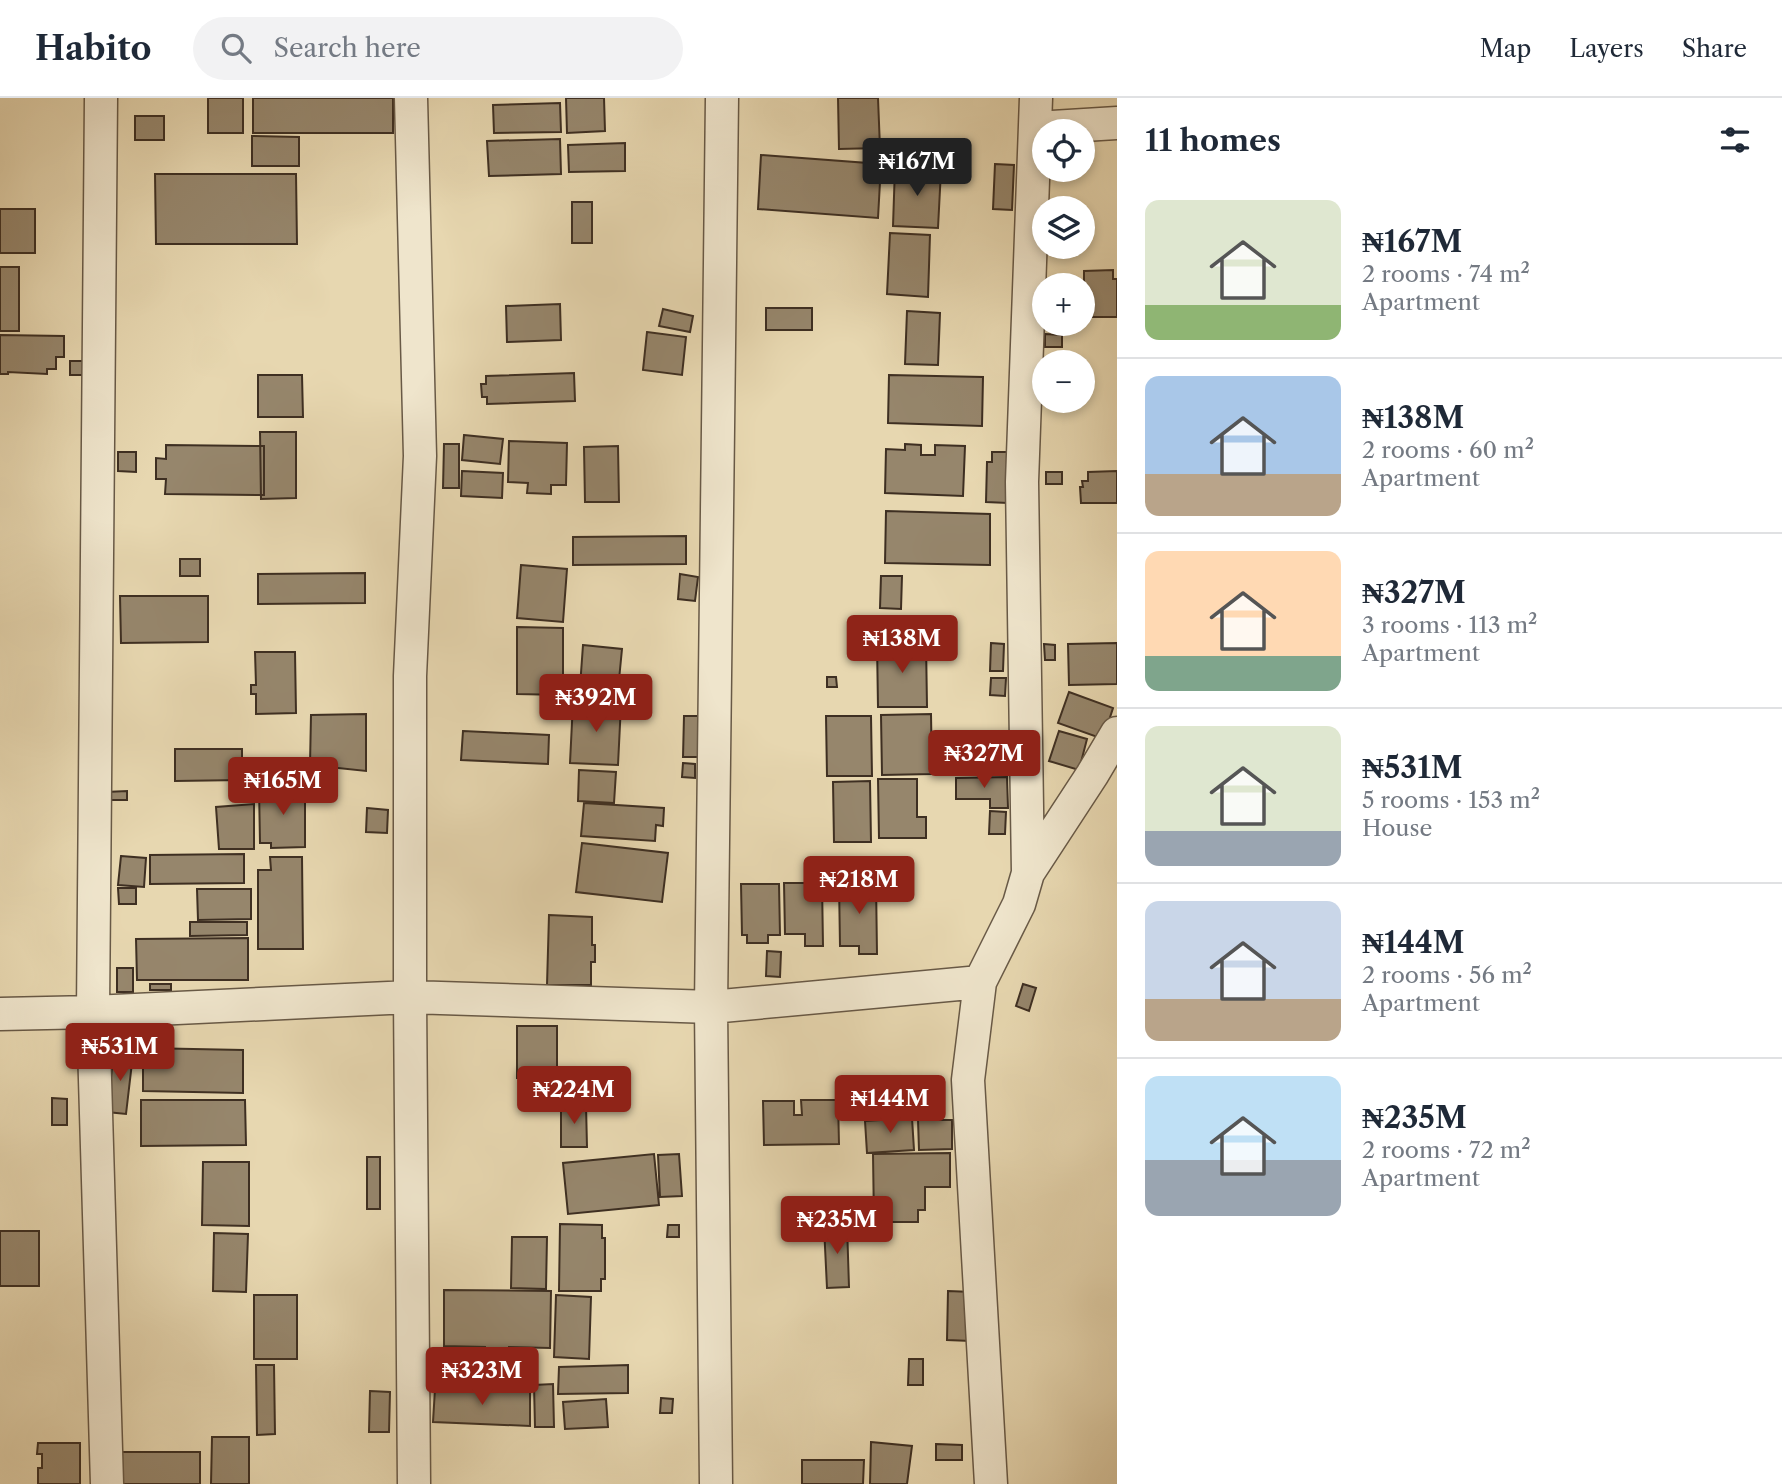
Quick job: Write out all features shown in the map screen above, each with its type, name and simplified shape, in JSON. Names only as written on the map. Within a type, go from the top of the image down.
[{"type":"street","points":[[101,98],[93,1012],[107,1484]]},
{"type":"street","points":[[411,98],[420,456],[410,676],[414,1484]]},
{"type":"street","points":[[716,1484],[711,1007],[722,98]]},
{"type":"street","points":[[1028,873],[1022,482],[1036,113],[1117,123]]},
{"type":"street","points":[[992,1484],[968,1080],[980,982],[1019,904],[1028,873],[1117,733]]},
{"type":"street","points":[[0,1014],[410,997],[711,1007],[980,982]]},
{"type":"building","points":[[208,98],[243,98],[243,133],[208,133]]},
{"type":"building","points":[[253,98],[393,98],[393,133],[253,133]]},
{"type":"building","points":[[566,98],[604,98],[605,131],[567,133]]},
{"type":"building","points":[[838,98],[878,98],[880,148],[839,149]]},
{"type":"building","points":[[560,103],[561,132],[494,133],[493,105]]},
{"type":"building","points":[[135,116],[164,116],[164,140],[135,140]]},
{"type":"building","points":[[252,136],[299,137],[299,166],[252,166]]},
{"type":"building","points":[[560,139],[561,174],[489,176],[487,141]]},
{"type":"building","points":[[625,143],[625,171],[569,172],[568,145]]},
{"type":"building","points":[[761,155],[881,164],[878,218],[758,209]]},
{"type":"building","points":[[995,164],[1014,165],[1012,210],[993,209]]},
{"type":"building","points":[[895,167],[941,170],[938,228],[893,226]]},
{"type":"building","points":[[155,174],[296,174],[297,244],[156,244]]},
{"type":"building","points":[[572,202],[592,202],[592,243],[572,243]]},
{"type":"building","points":[[0,209],[35,209],[35,253],[0,253]]},
{"type":"building","points":[[890,233],[930,235],[928,297],[887,294]]},
{"type":"building","points":[[0,267],[19,267],[19,331],[0,331]]},
{"type":"building","points":[[1113,270],[1113,279],[1117,279],[1117,317],[1095,317],[1095,273],[1084,271]]},
{"type":"building","points":[[560,304],[561,340],[507,342],[506,306]]},
{"type":"building","points":[[766,308],[812,308],[812,330],[766,330]]},
{"type":"building","points":[[663,309],[693,316],[690,332],[659,326]]},
{"type":"building","points":[[907,311],[940,313],[938,365],[905,364]]},
{"type":"building","points":[[647,332],[686,337],[682,375],[643,370]]},
{"type":"building","points":[[0,335],[64,336],[64,357],[56,357],[56,369],[47,369],[47,374],[0,374]]},
{"type":"building","points":[[1045,336],[1062,336],[1062,347],[1045,347]]},
{"type":"building","points":[[70,361],[88,361],[88,375],[70,375]]},
{"type":"building","points":[[574,373],[575,401],[487,404],[487,397],[482,397],[481,384],[486,384],[486,376]]},
{"type":"building","points":[[258,375],[302,375],[303,417],[258,417]]},
{"type":"building","points":[[889,375],[983,377],[982,426],[888,423]]},
{"type":"building","points":[[260,432],[296,432],[296,498],[261,499]]},
{"type":"building","points":[[464,435],[503,439],[500,464],[462,460]]},
{"type":"building","points":[[509,441],[567,443],[566,485],[551,485],[551,494],[527,493],[528,483],[508,482]]},
{"type":"building","points":[[444,444],[459,444],[459,488],[443,488]]},
{"type":"building","points":[[905,444],[921,445],[921,455],[935,455],[935,445],[965,446],[963,496],[885,493],[886,449],[905,450]]},
{"type":"building","points":[[166,445],[264,446],[264,495],[165,494],[166,479],[156,479],[156,458],[166,459]]},
{"type":"building","points":[[618,446],[619,502],[585,502],[584,447]]},
{"type":"building","points":[[118,452],[136,452],[136,472],[118,471]]},
{"type":"building","points":[[992,452],[1007,452],[1008,503],[986,502],[987,462],[992,462]]},
{"type":"building","points":[[462,471],[503,473],[502,498],[461,496]]},
{"type":"building","points":[[1117,471],[1117,503],[1081,503],[1080,487],[1083,487],[1082,481],[1088,481],[1088,472]]},
{"type":"building","points":[[1046,472],[1062,472],[1062,484],[1046,484]]},
{"type":"building","points":[[886,511],[990,514],[990,565],[885,563]]},
{"type":"building","points":[[686,536],[686,564],[573,565],[573,537]]},
{"type":"building","points":[[180,559],[200,559],[200,576],[180,576]]},
{"type":"building","points":[[521,565],[567,569],[563,622],[517,618]]},
{"type":"building","points":[[365,573],[365,603],[258,604],[258,574]]},
{"type":"building","points":[[680,574],[698,577],[695,601],[678,599]]},
{"type":"building","points":[[881,576],[902,576],[901,609],[880,608]]},
{"type":"building","points":[[120,596],[208,596],[208,642],[121,643]]},
{"type":"building","points":[[517,627],[563,628],[563,695],[517,694]]},
{"type":"building","points":[[877,643],[926,643],[927,707],[878,707]]},
{"type":"building","points":[[991,643],[1004,644],[1003,671],[990,671]]},
{"type":"building","points":[[1117,643],[1117,684],[1069,685],[1068,644]]},
{"type":"building","points":[[1044,644],[1055,645],[1055,660],[1045,660]]},
{"type":"building","points":[[583,645],[622,649],[618,690],[580,687]]},
{"type":"building","points":[[255,652],[295,652],[296,713],[256,714],[256,694],[251,694],[251,685],[256,685]]},
{"type":"building","points":[[827,677],[836,677],[837,687],[827,687]]},
{"type":"building","points":[[991,678],[1006,678],[1005,696],[990,695]]},
{"type":"building","points":[[1069,692],[1113,708],[1103,739],[1058,723]]},
{"type":"building","points":[[573,702],[621,704],[618,765],[570,763]]},
{"type":"building","points":[[366,714],[366,771],[310,765],[311,715]]},
{"type":"building","points":[[931,714],[932,774],[882,775],[881,715]]},
{"type":"building","points":[[684,716],[707,716],[706,757],[683,757]]},
{"type":"building","points":[[826,716],[871,716],[872,776],[827,776]]},
{"type":"building","points":[[463,731],[549,735],[548,764],[461,760]]},
{"type":"building","points":[[1059,731],[1087,739],[1079,770],[1049,761]]},
{"type":"building","points":[[175,749],[242,749],[242,780],[175,781]]},
{"type":"building","points":[[683,763],[695,764],[695,778],[682,777]]},
{"type":"building","points":[[579,770],[616,772],[614,803],[578,801]]},
{"type":"building","points":[[1007,777],[1008,808],[990,808],[990,799],[956,799],[956,778]]},
{"type":"building","points":[[878,779],[917,779],[917,817],[926,817],[926,838],[879,838]]},
{"type":"building","points":[[870,781],[871,842],[834,842],[833,782]]},
{"type":"building","points":[[259,787],[305,787],[305,847],[271,848],[271,843],[260,843]]},
{"type":"building","points":[[127,791],[127,800],[106,800],[106,792]]},
{"type":"building","points":[[584,803],[664,808],[663,826],[656,825],[655,841],[581,836]]},
{"type":"building","points":[[254,804],[254,849],[219,849],[216,807]]},
{"type":"building","points":[[367,808],[388,810],[387,833],[366,832]]},
{"type":"building","points":[[990,811],[1006,812],[1005,834],[989,834]]},
{"type":"building","points":[[582,843],[668,853],[662,902],[576,892]]},
{"type":"building","points":[[244,854],[244,883],[150,884],[150,855]]},
{"type":"building","points":[[121,856],[146,858],[144,887],[118,885]]},
{"type":"building","points":[[270,857],[302,857],[303,949],[258,949],[258,870],[271,870]]},
{"type":"building","points":[[839,882],[876,882],[877,954],[859,954],[859,946],[840,946]]},
{"type":"building","points":[[784,883],[822,883],[823,946],[805,946],[805,934],[785,934]]},
{"type":"building","points":[[741,884],[779,884],[780,935],[768,935],[768,943],[747,943],[747,935],[742,935]]},
{"type":"building","points":[[118,888],[136,888],[136,904],[119,904]]},
{"type":"building","points":[[197,889],[251,889],[251,919],[198,920]]},
{"type":"building","points":[[549,915],[592,917],[595,962],[591,962],[591,985],[547,985]]},
{"type":"building","points":[[190,922],[247,922],[247,935],[190,936]]},
{"type":"building","points":[[248,938],[248,980],[137,980],[136,939]]},
{"type":"building","points":[[767,951],[781,952],[780,977],[766,976]]},
{"type":"building","points":[[117,968],[133,968],[133,992],[117,992]]},
{"type":"building","points":[[150,984],[171,984],[171,990],[150,990]]},
{"type":"building","points":[[1023,984],[1036,988],[1029,1011],[1016,1006]]},
{"type":"building","points":[[517,1026],[557,1026],[557,1078],[517,1078]]},
{"type":"building","points":[[143,1048],[243,1050],[243,1093],[143,1091]]},
{"type":"building","points":[[114,1051],[133,1054],[126,1114],[107,1112]]},
{"type":"building","points":[[52,1098],[67,1099],[67,1125],[52,1125]]},
{"type":"building","points":[[141,1100],[245,1100],[246,1145],[141,1146]]},
{"type":"building","points":[[801,1100],[838,1100],[839,1144],[764,1145],[763,1101],[794,1101],[794,1115],[802,1115]]},
{"type":"building","points":[[586,1105],[587,1147],[561,1147],[561,1106]]},
{"type":"building","points":[[912,1118],[914,1150],[867,1153],[865,1121]]},
{"type":"building","points":[[918,1120],[952,1120],[952,1149],[919,1150]]},
{"type":"building","points":[[950,1153],[950,1187],[925,1187],[925,1210],[918,1210],[918,1222],[874,1222],[873,1154]]},
{"type":"building","points":[[654,1154],[659,1205],[568,1214],[563,1163]]},
{"type":"building","points":[[679,1154],[682,1196],[660,1197],[658,1155]]},
{"type":"building","points":[[367,1157],[380,1157],[380,1209],[367,1209]]},
{"type":"building","points":[[203,1162],[249,1162],[249,1226],[202,1225]]},
{"type":"building","points":[[560,1224],[602,1225],[602,1238],[605,1238],[605,1279],[601,1279],[601,1291],[559,1291]]},
{"type":"building","points":[[668,1225],[679,1225],[679,1237],[667,1237]]},
{"type":"building","points":[[847,1225],[849,1287],[827,1288],[824,1226]]},
{"type":"building","points":[[0,1231],[39,1231],[39,1286],[0,1286]]},
{"type":"building","points":[[214,1233],[248,1234],[246,1292],[213,1291]]},
{"type":"building","points":[[512,1237],[547,1237],[546,1289],[511,1288]]},
{"type":"building","points":[[444,1290],[551,1291],[550,1348],[509,1347],[509,1359],[485,1358],[485,1347],[444,1346]]},
{"type":"building","points":[[948,1291],[972,1292],[971,1341],[947,1340]]},
{"type":"building","points":[[254,1295],[297,1295],[297,1359],[254,1359]]},
{"type":"building","points":[[556,1295],[591,1297],[589,1359],[554,1357]]},
{"type":"building","points":[[909,1359],[923,1359],[923,1385],[908,1385]]},
{"type":"building","points":[[256,1365],[274,1365],[275,1434],[257,1435]]},
{"type":"building","points":[[628,1365],[628,1393],[558,1394],[559,1367]]},
{"type":"building","points":[[553,1384],[554,1427],[535,1427],[534,1385]]},
{"type":"building","points":[[435,1389],[530,1391],[530,1426],[433,1422]]},
{"type":"building","points":[[370,1391],[390,1392],[389,1432],[369,1432]]},
{"type":"building","points":[[661,1398],[673,1399],[672,1413],[660,1413]]},
{"type":"building","points":[[606,1399],[608,1427],[565,1429],[563,1402]]},
{"type":"building","points":[[212,1437],[249,1437],[249,1484],[211,1484]]},
{"type":"building","points":[[871,1442],[912,1446],[907,1484],[870,1484]]},
{"type":"building","points":[[38,1443],[80,1443],[80,1484],[38,1484],[38,1468],[42,1468],[42,1454],[37,1454]]},
{"type":"building","points":[[936,1444],[962,1445],[962,1460],[936,1460]]},
{"type":"building","points":[[121,1452],[200,1452],[200,1484],[121,1484]]},
{"type":"building","points":[[802,1460],[864,1460],[863,1484],[802,1484]]}]
